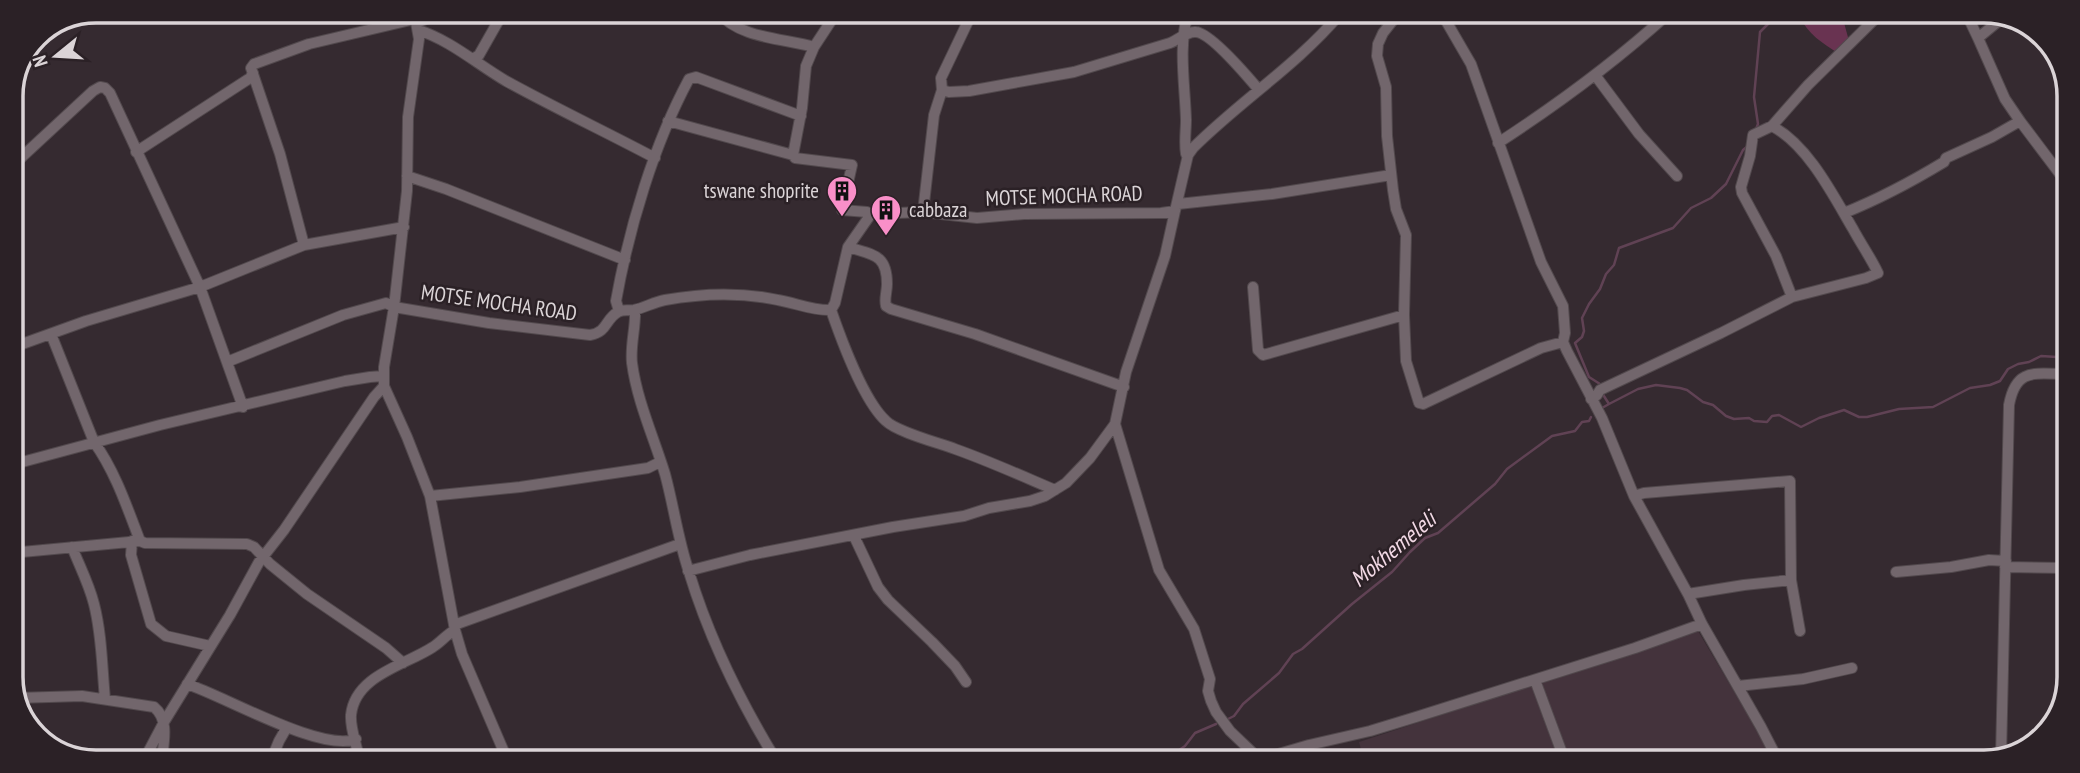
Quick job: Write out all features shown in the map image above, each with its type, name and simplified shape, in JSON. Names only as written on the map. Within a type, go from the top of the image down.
[{"type":"street","points":[[304,245],[280,154],[251,68],[254,64],[309,44],[407,23]]},
{"type":"street","points":[[227,362],[366,307],[386,303],[394,307],[404,227],[408,117],[419,39],[416,23]]},
{"type":"street","points":[[418,23],[437,38],[503,79],[655,158]]},
{"type":"street","points":[[474,59],[498,23]]},
{"type":"street","points":[[730,23],[770,38],[814,47]]},
{"type":"street","points":[[793,155],[801,116],[806,66],[814,47],[830,23]]},
{"type":"street","points":[[923,212],[934,115],[942,90],[941,78],[967,23]]},
{"type":"street","points":[[1186,23],[1185,147],[1188,155]]},
{"type":"street","points":[[688,571],[750,555],[964,516],[989,508],[1030,501],[1055,490],[1077,472],[1115,424],[1126,372],[1165,256],[1188,155],[1200,141],[1288,67],[1332,23]]},
{"type":"street","points":[[1391,23],[1378,44],[1377,56],[1386,87],[1387,136],[1396,209],[1406,235],[1406,361],[1421,404],[1541,348],[1563,342]]},
{"type":"street","points":[[1447,23],[1471,64],[1541,261],[1563,306],[1563,342],[1602,418],[1634,496],[1773,750]]},
{"type":"street","points":[[1498,143],[1559,102],[1632,47],[1658,23]]},
{"type":"street","points":[[1792,297],[1776,256],[1742,193],[1741,187],[1753,135],[1772,126],[1871,23]]},
{"type":"street","points":[[1971,23],[2005,99],[2057,170]]},
{"type":"street","points":[[1978,38],[1995,24]]},
{"type":"street","points":[[942,90],[969,91],[1074,72],[1170,43],[1196,32],[1208,37],[1259,90]]},
{"type":"street","points":[[136,152],[250,78],[253,73]]},
{"type":"street","points":[[1595,75],[1639,134],[1677,176]]},
{"type":"street","points":[[801,116],[692,76],[668,121],[655,158],[636,216],[616,301],[620,310],[635,310],[664,300],[738,293],[831,310]]},
{"type":"street","points":[[23,156],[100,87],[110,93],[200,287],[243,407]]},
{"type":"street","points":[[668,121],[793,155],[795,158],[852,165],[842,210],[871,214],[848,247],[831,310]]},
{"type":"street","points":[[1844,213],[1899,188],[1944,163],[1946,158],[2020,121]]},
{"type":"street","points":[[1591,399],[1600,390],[1792,297],[1878,273],[1817,170],[1785,133],[1772,126]]},
{"type":"street","name":"MOTSE MOCHA ROAD","points":[[871,214],[923,212],[977,218],[1024,214],[1161,213],[1176,207],[1391,175]]},
{"type":"street","points":[[407,176],[446,188],[625,260]]},
{"type":"street","points":[[23,344],[86,321],[200,287],[304,245],[404,227]]},
{"type":"street","points":[[848,247],[872,254],[882,261],[887,276],[885,302],[891,309],[975,334],[1124,387]]},
{"type":"street","points":[[1253,287],[1258,350],[1263,355],[1404,315]]},
{"type":"street","name":"MOTSE MOCHA ROAD","points":[[384,381],[394,307],[489,323],[590,335],[604,329],[612,316],[620,310]]},
{"type":"street","points":[[635,310],[632,363],[650,431],[659,453],[688,571],[735,688],[770,750]]},
{"type":"street","points":[[831,310],[861,381],[877,412],[888,424],[1055,490]]},
{"type":"street","points":[[51,334],[94,442],[122,495],[136,541],[131,555],[151,624],[166,636],[211,646]]},
{"type":"street","points":[[2001,748],[2007,458],[2012,391],[2014,384],[2021,377],[2057,374]]},
{"type":"street","points":[[23,462],[345,381],[370,377],[384,381]]},
{"type":"street","points":[[384,381],[430,496],[454,627],[477,692],[503,750]]},
{"type":"street","points":[[149,750],[230,615],[251,573],[264,558],[384,381]]},
{"type":"street","points":[[1115,424],[1159,570],[1194,629],[1210,679],[1208,691],[1211,701],[1230,731],[1250,750]]},
{"type":"street","points":[[430,496],[532,486],[648,468],[660,463]]},
{"type":"street","points":[[1634,496],[1790,481],[1791,580],[1800,631]]},
{"type":"street","points":[[854,536],[878,587],[932,642],[966,682]]},
{"type":"street","points":[[23,552],[136,541],[247,544],[254,547],[307,594],[386,648],[403,663]]},
{"type":"street","points":[[358,750],[351,725],[351,713],[361,691],[370,682],[432,648],[454,627],[680,544]]},
{"type":"street","points":[[72,547],[81,564],[94,604],[101,646],[105,699]]},
{"type":"street","points":[[1896,572],[1989,560],[2006,564],[2057,567]]},
{"type":"street","points":[[1688,594],[1791,580]]},
{"type":"street","points":[[1296,750],[1309,744],[1370,731],[1535,680],[1702,624]]},
{"type":"street","points":[[1738,686],[1803,679],[1852,668]]},
{"type":"street","points":[[1535,680],[1561,750]]},
{"type":"street","points":[[187,684],[287,727],[334,741],[350,742],[356,739]]},
{"type":"street","points":[[26,698],[82,696],[154,707],[164,722],[162,750]]},
{"type":"street","points":[[275,750],[287,727]]},
{"type":"shaded area","points":[[1803,23],[1844,23],[1849,41],[1838,53],[1811,33]]},
{"type":"shaded area","points":[[1698,631],[1769,750],[1361,750],[1359,742]]},
{"type":"waterway","name":"Mokhemeleli","points":[[1756,129],[1758,124],[1754,97],[1760,32],[1769,23]]},
{"type":"waterway","name":"Mokhemeleli","points":[[1600,387],[1600,384],[1589,377],[1575,343],[1584,331],[1582,318],[1606,274],[1614,265],[1619,248],[1673,228],[1691,208],[1711,198],[1726,184],[1743,150],[1749,145]]},
{"type":"waterway","points":[[1609,404],[1638,389],[1656,385],[1687,390],[1734,419],[1749,418],[1767,422],[1772,416],[1779,415],[1801,427],[1844,410],[1859,417],[1867,417],[1899,409],[1933,407],[1970,388],[2000,381],[2008,369],[2018,364],[2041,356],[2057,357]]},
{"type":"waterway","name":"Mokhemeleli","points":[[1602,393],[1609,404],[1602,408]]},
{"type":"waterway","name":"Mokhemeleli","points":[[1226,720],[1234,716],[1243,704],[1279,673],[1293,654],[1392,572],[1425,538],[1438,533],[1495,484],[1507,469],[1552,436],[1575,431],[1582,422],[1589,421],[1591,417]]},
{"type":"waterway","name":"Mokhemeleli","points":[[1179,750],[1195,733],[1216,724]]},
{"type":"place","name":"tswane shoprite","points":[[842,218]]},
{"type":"place","name":"cabbaza","points":[[886,237]]}]
